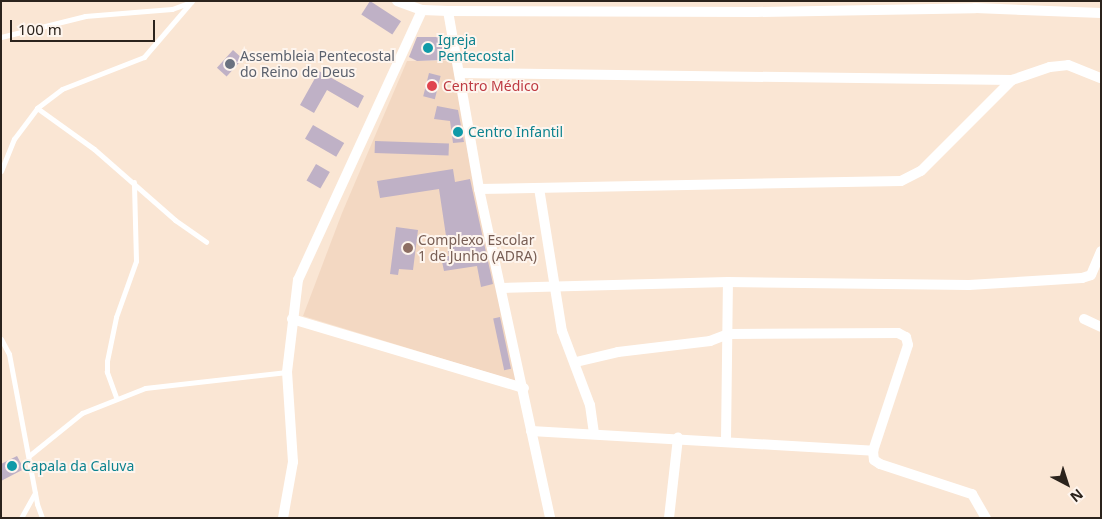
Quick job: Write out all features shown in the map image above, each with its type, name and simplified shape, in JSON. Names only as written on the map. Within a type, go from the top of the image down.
[{"type":"street","points":[[756,12],[759,1]]},
{"type":"street","points":[[401,2],[422,10],[448,11],[756,12],[975,5],[1048,6],[1101,12]]},
{"type":"street","points":[[283,518],[292,462],[288,372],[292,319],[298,280],[422,10]]},
{"type":"street","points":[[448,11],[479,188],[524,388],[531,431],[550,518]]},
{"type":"street","points":[[459,73],[1012,80],[1050,67],[1068,66],[1101,78]]},
{"type":"street","points":[[479,188],[901,180],[932,161],[1012,80]]},
{"type":"street","points":[[539,188],[557,287],[562,331],[576,362],[590,405],[594,433]]},
{"type":"street","points":[[502,288],[728,282],[936,285],[1082,278],[1092,275],[1101,251]]},
{"type":"street","points":[[726,441],[728,282]]},
{"type":"street","points":[[1084,318],[1101,327]]},
{"type":"street","points":[[292,319],[524,388]]},
{"type":"street","points":[[576,362],[627,350],[710,341],[728,334],[898,333],[906,338],[908,345],[873,451],[874,460],[880,464],[972,494],[986,518]]},
{"type":"street","points":[[531,431],[594,433],[873,451]]},
{"type":"street","points":[[668,518],[678,438]]},
{"type":"lane","points":[[1,37],[85,16],[172,8],[192,2]]},
{"type":"lane","points":[[1,171],[14,139],[37,108],[62,89],[144,57],[192,2]]},
{"type":"lane","points":[[37,108],[134,182],[206,242]]},
{"type":"lane","points":[[116,397],[107,372],[107,360],[116,317],[136,261],[134,182]]},
{"type":"lane","points":[[1,339],[9,354],[30,455],[35,493],[42,518]]},
{"type":"lane","points":[[30,455],[82,413],[116,397],[145,388],[288,372]]},
{"type":"lane","points":[[21,518],[35,493]]},
{"type":"shaded area","name":"Complexo Escolar 1 de Junho (ADRA)","points":[[407,61],[452,61],[516,381],[303,316],[342,213]]},
{"type":"building","points":[[370,1],[401,21],[392,35],[361,14]]},
{"type":"building","name":"Igreja Pentecostal","points":[[417,37],[441,37],[446,60],[417,61],[409,57]]},
{"type":"building","name":"Assembleia Pentecostal do Reino de Deus","points":[[233,50],[243,59],[227,77],[217,68]]},
{"type":"building","points":[[319,71],[364,96],[358,108],[327,90],[314,113],[300,105]]},
{"type":"building","name":"Centro Médico","points":[[429,73],[441,76],[435,99],[423,96]]},
{"type":"building","name":"Centro Infantil","points":[[437,106],[458,110],[464,142],[453,143],[450,121],[434,119]]},
{"type":"building","points":[[313,125],[344,143],[336,157],[305,139]]},
{"type":"building","points":[[375,141],[449,144],[449,156],[375,153]]},
{"type":"building","points":[[316,164],[330,172],[320,188],[306,180]]},
{"type":"building","points":[[453,169],[455,182],[470,179],[493,284],[481,287],[477,266],[444,271],[441,257],[449,256],[439,189],[380,198],[377,181]]},
{"type":"building","points":[[396,227],[418,230],[413,270],[399,269],[398,275],[390,274]]},
{"type":"building","points":[[500,317],[511,369],[504,370],[493,318]]},
{"type":"building","name":"Capala da Caluva","points":[[17,456],[24,469],[1,481],[1,464]]},
{"type":"place","name":"Igreja Pentecostal","points":[[428,48]]},
{"type":"place","name":"Assembleia Pentecostal do Reino de Deus","points":[[230,64]]},
{"type":"place","name":"Centro Médico","points":[[432,86]]},
{"type":"place","name":"Centro Infantil","points":[[458,132]]},
{"type":"place","name":"Complexo Escolar 1 de Junho (ADRA)","points":[[408,248]]},
{"type":"place","name":"Capala da Caluva","points":[[12,466]]}]
